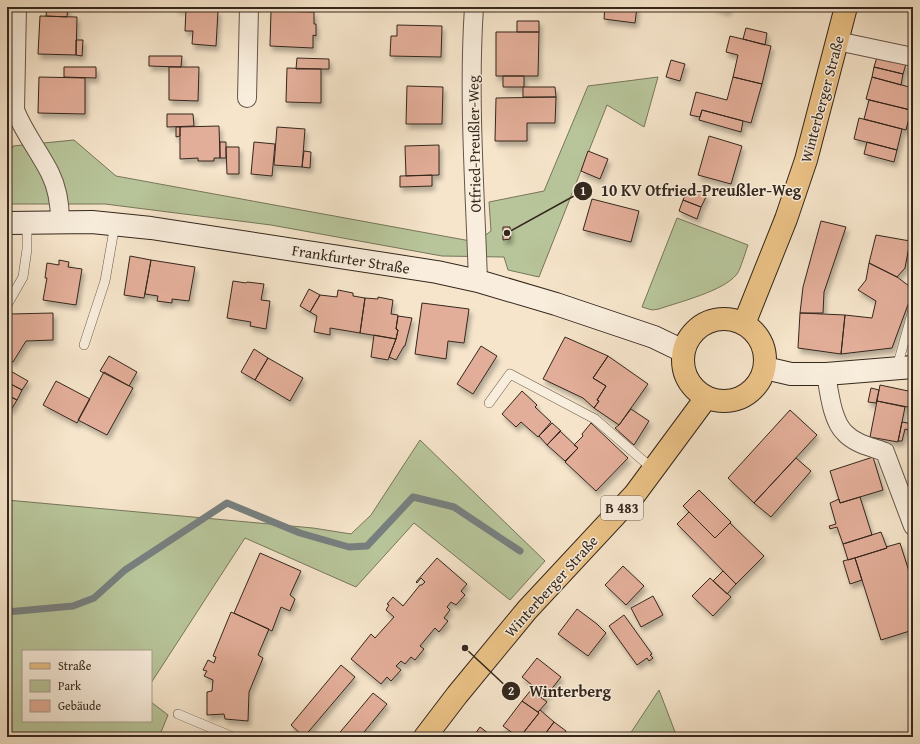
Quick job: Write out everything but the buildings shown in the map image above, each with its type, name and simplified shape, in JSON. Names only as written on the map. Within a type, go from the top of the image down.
[{"type":"main road","name":"Winterberger Straße","points":[[744,324],[786,219],[806,160],[846,7]]},
{"type":"main road","name":"Frankfurter Straße","points":[[17,222],[92,222],[152,228],[436,272],[478,281],[556,304],[654,337],[684,351]]},
{"type":"main road","points":[[719,319],[732,320],[744,324],[755,333],[762,345],[765,368],[758,383],[750,392],[741,398],[729,401],[718,401],[706,398],[695,390],[686,379],[683,365],[684,351],[688,339],[696,329],[707,322],[719,319]]},
{"type":"main road","points":[[765,368],[791,374],[826,374],[905,368]]},
{"type":"main road","name":"Winterberger Straße","points":[[425,737],[457,695],[523,616],[635,494],[706,398]]},
{"type":"street","points":[[17,7],[15,110],[21,126],[51,174],[60,206],[60,221]]},
{"type":"street","points":[[247,98],[249,7]]},
{"type":"street","name":"Otfried-Preußler-Weg","points":[[474,7],[472,41],[472,105],[478,281]]},
{"type":"street","points":[[837,40],[913,57]]},
{"type":"street","points":[[826,374],[837,422],[845,433],[857,442],[885,452],[913,526]]},
{"type":"lane","points":[[7,306],[23,277],[27,249],[17,222]]},
{"type":"lane","points":[[84,345],[105,280],[115,224]]},
{"type":"lane","points":[[905,368],[913,310]]},
{"type":"lane","points":[[489,403],[510,374],[595,419],[654,470]]},
{"type":"lane","points":[[178,714],[233,737]]},
{"type":"green space","points":[[658,77],[644,127],[607,105],[539,277],[508,270],[504,257],[442,256],[271,225],[105,204],[7,204],[7,159],[13,146],[74,140],[116,176],[476,242],[491,231],[489,202],[544,191],[588,86]]},
{"type":"green space","points":[[677,218],[748,245],[740,268],[731,280],[712,291],[659,309],[652,310],[642,307]]},
{"type":"green space","points":[[420,440],[545,561],[510,600],[414,523],[356,587],[245,538],[152,681],[152,650],[22,650],[22,722],[152,722],[152,703],[168,715],[159,737],[7,737],[7,500],[313,528],[351,534],[371,515]]},
{"type":"green space","points":[[659,690],[677,737],[628,737]]},
{"type":"waterway","points":[[7,612],[73,606],[94,598],[125,570],[227,503],[300,533],[349,547],[367,546],[413,497],[454,507],[520,551]]},
{"type":"place","name":"10 KV Otfried-Preußler-Weg","points":[[507,233]]},
{"type":"place","name":"Winterberg","points":[[465,648]]}]
